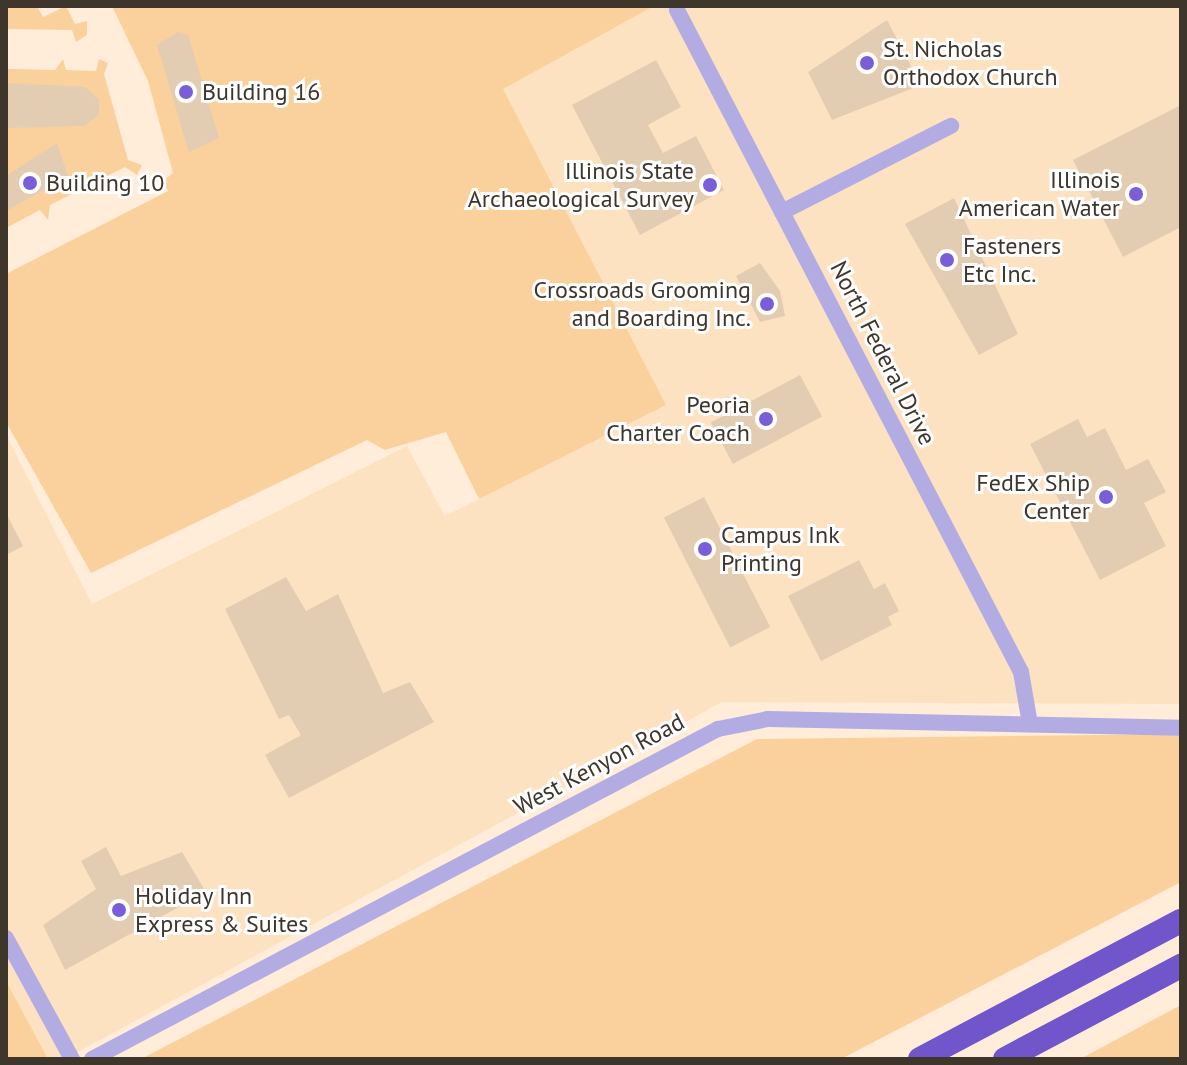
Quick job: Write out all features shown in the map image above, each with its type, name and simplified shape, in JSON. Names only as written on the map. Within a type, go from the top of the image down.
[{"type":"highway","points":[[920,1059],[1181,921]]},
{"type":"highway","points":[[1005,1059],[1181,966]]},
{"type":"highway","points":[[906,1059],[985,1025]]},
{"type":"street","name":"North Federal Drive","points":[[677,10],[1021,672],[1030,724]]},
{"type":"street","points":[[782,212],[951,126]]},
{"type":"street","name":"West Kenyon Road","points":[[92,1059],[718,729],[768,719],[1181,728]]},
{"type":"street","points":[[6,938],[72,1059]]},
{"type":"shaded area","points":[[6,6],[37,6],[43,17],[66,6],[75,24],[87,21],[87,35],[76,42],[72,30],[6,29]]},
{"type":"shaded area","points":[[112,6],[654,6],[503,89],[666,405],[479,499],[446,432],[385,450],[367,440],[91,573],[6,422],[6,274],[168,191],[163,181],[173,173],[148,81]]},
{"type":"shaded area","points":[[654,6],[1181,6],[1181,704],[722,702],[65,1059],[6,1059],[6,435],[92,604],[407,446],[445,516],[666,405],[502,89]]},
{"type":"shaded area","points":[[6,59],[8,69],[55,70],[63,59],[66,70],[96,71],[99,59],[108,63],[104,74],[128,160],[142,165],[137,175],[125,167],[50,205],[48,220],[40,210],[8,227],[6,242]]},
{"type":"shaded area","points":[[1181,734],[1181,882],[841,1059],[141,1059],[757,739]]},
{"type":"shaded area","points":[[6,981],[48,1059],[6,1059]]},
{"type":"shaded area","points":[[1181,1005],[1181,1059],[1080,1059]]},
{"type":"building","name":"St. Nicholas Orthodox Church","points":[[887,20],[921,85],[832,120],[808,72]]},
{"type":"building","name":"Building 16","points":[[178,32],[188,35],[219,138],[189,152],[157,45]]},
{"type":"building","points":[[656,60],[681,107],[648,125],[663,153],[696,136],[724,190],[640,235],[572,105]]},
{"type":"building","points":[[6,83],[85,87],[99,100],[99,114],[85,126],[6,128]]},
{"type":"building","name":"Illinois American Water","points":[[1181,105],[1181,227],[1123,257],[1073,160]]},
{"type":"building","name":"Building 10","points":[[57,143],[68,176],[6,211],[6,176]]},
{"type":"building","points":[[954,198],[1018,334],[979,355],[905,224]]},
{"type":"building","name":"Crossroads Grooming and Boarding Inc.","points":[[760,263],[780,291],[785,316],[760,322],[736,276]]},
{"type":"building","name":"Peoria Charter Coach","points":[[800,375],[822,416],[733,464],[711,422]]},
{"type":"building","name":"FedEx Ship Center","points":[[1078,419],[1087,437],[1105,428],[1126,470],[1148,459],[1166,492],[1144,503],[1166,546],[1100,580],[1030,444]]},
{"type":"building","name":"Campus Ink Printing","points":[[704,497],[770,627],[730,648],[664,517]]},
{"type":"building","points":[[6,513],[23,546],[6,555]]},
{"type":"building","points":[[859,560],[874,589],[885,583],[899,611],[888,617],[892,625],[821,661],[788,596]]},
{"type":"building","points":[[286,577],[306,611],[338,594],[383,693],[410,682],[434,722],[289,798],[265,755],[301,735],[289,715],[279,719],[225,609]]},
{"type":"building","name":"Holiday Inn Express & Suites","points":[[106,847],[121,876],[182,852],[206,892],[65,970],[43,925],[96,889],[81,861]]},
{"type":"place","name":"St. Nicholas Orthodox Church","points":[[867,63]]},
{"type":"place","name":"Building 16","points":[[186,92]]},
{"type":"place","name":"Building 10","points":[[30,183]]},
{"type":"place","name":"Illinois State Archaeological Survey","points":[[710,185]]},
{"type":"place","name":"Illinois American Water","points":[[1136,194]]},
{"type":"place","name":"Fasteners Etc Inc.","points":[[947,260]]},
{"type":"place","name":"Crossroads Grooming and Boarding Inc.","points":[[767,304]]},
{"type":"place","name":"Peoria Charter Coach","points":[[766,419]]},
{"type":"place","name":"FedEx Ship Center","points":[[1106,497]]},
{"type":"place","name":"Campus Ink Printing","points":[[705,549]]},
{"type":"place","name":"Holiday Inn Express & Suites","points":[[119,910]]}]
